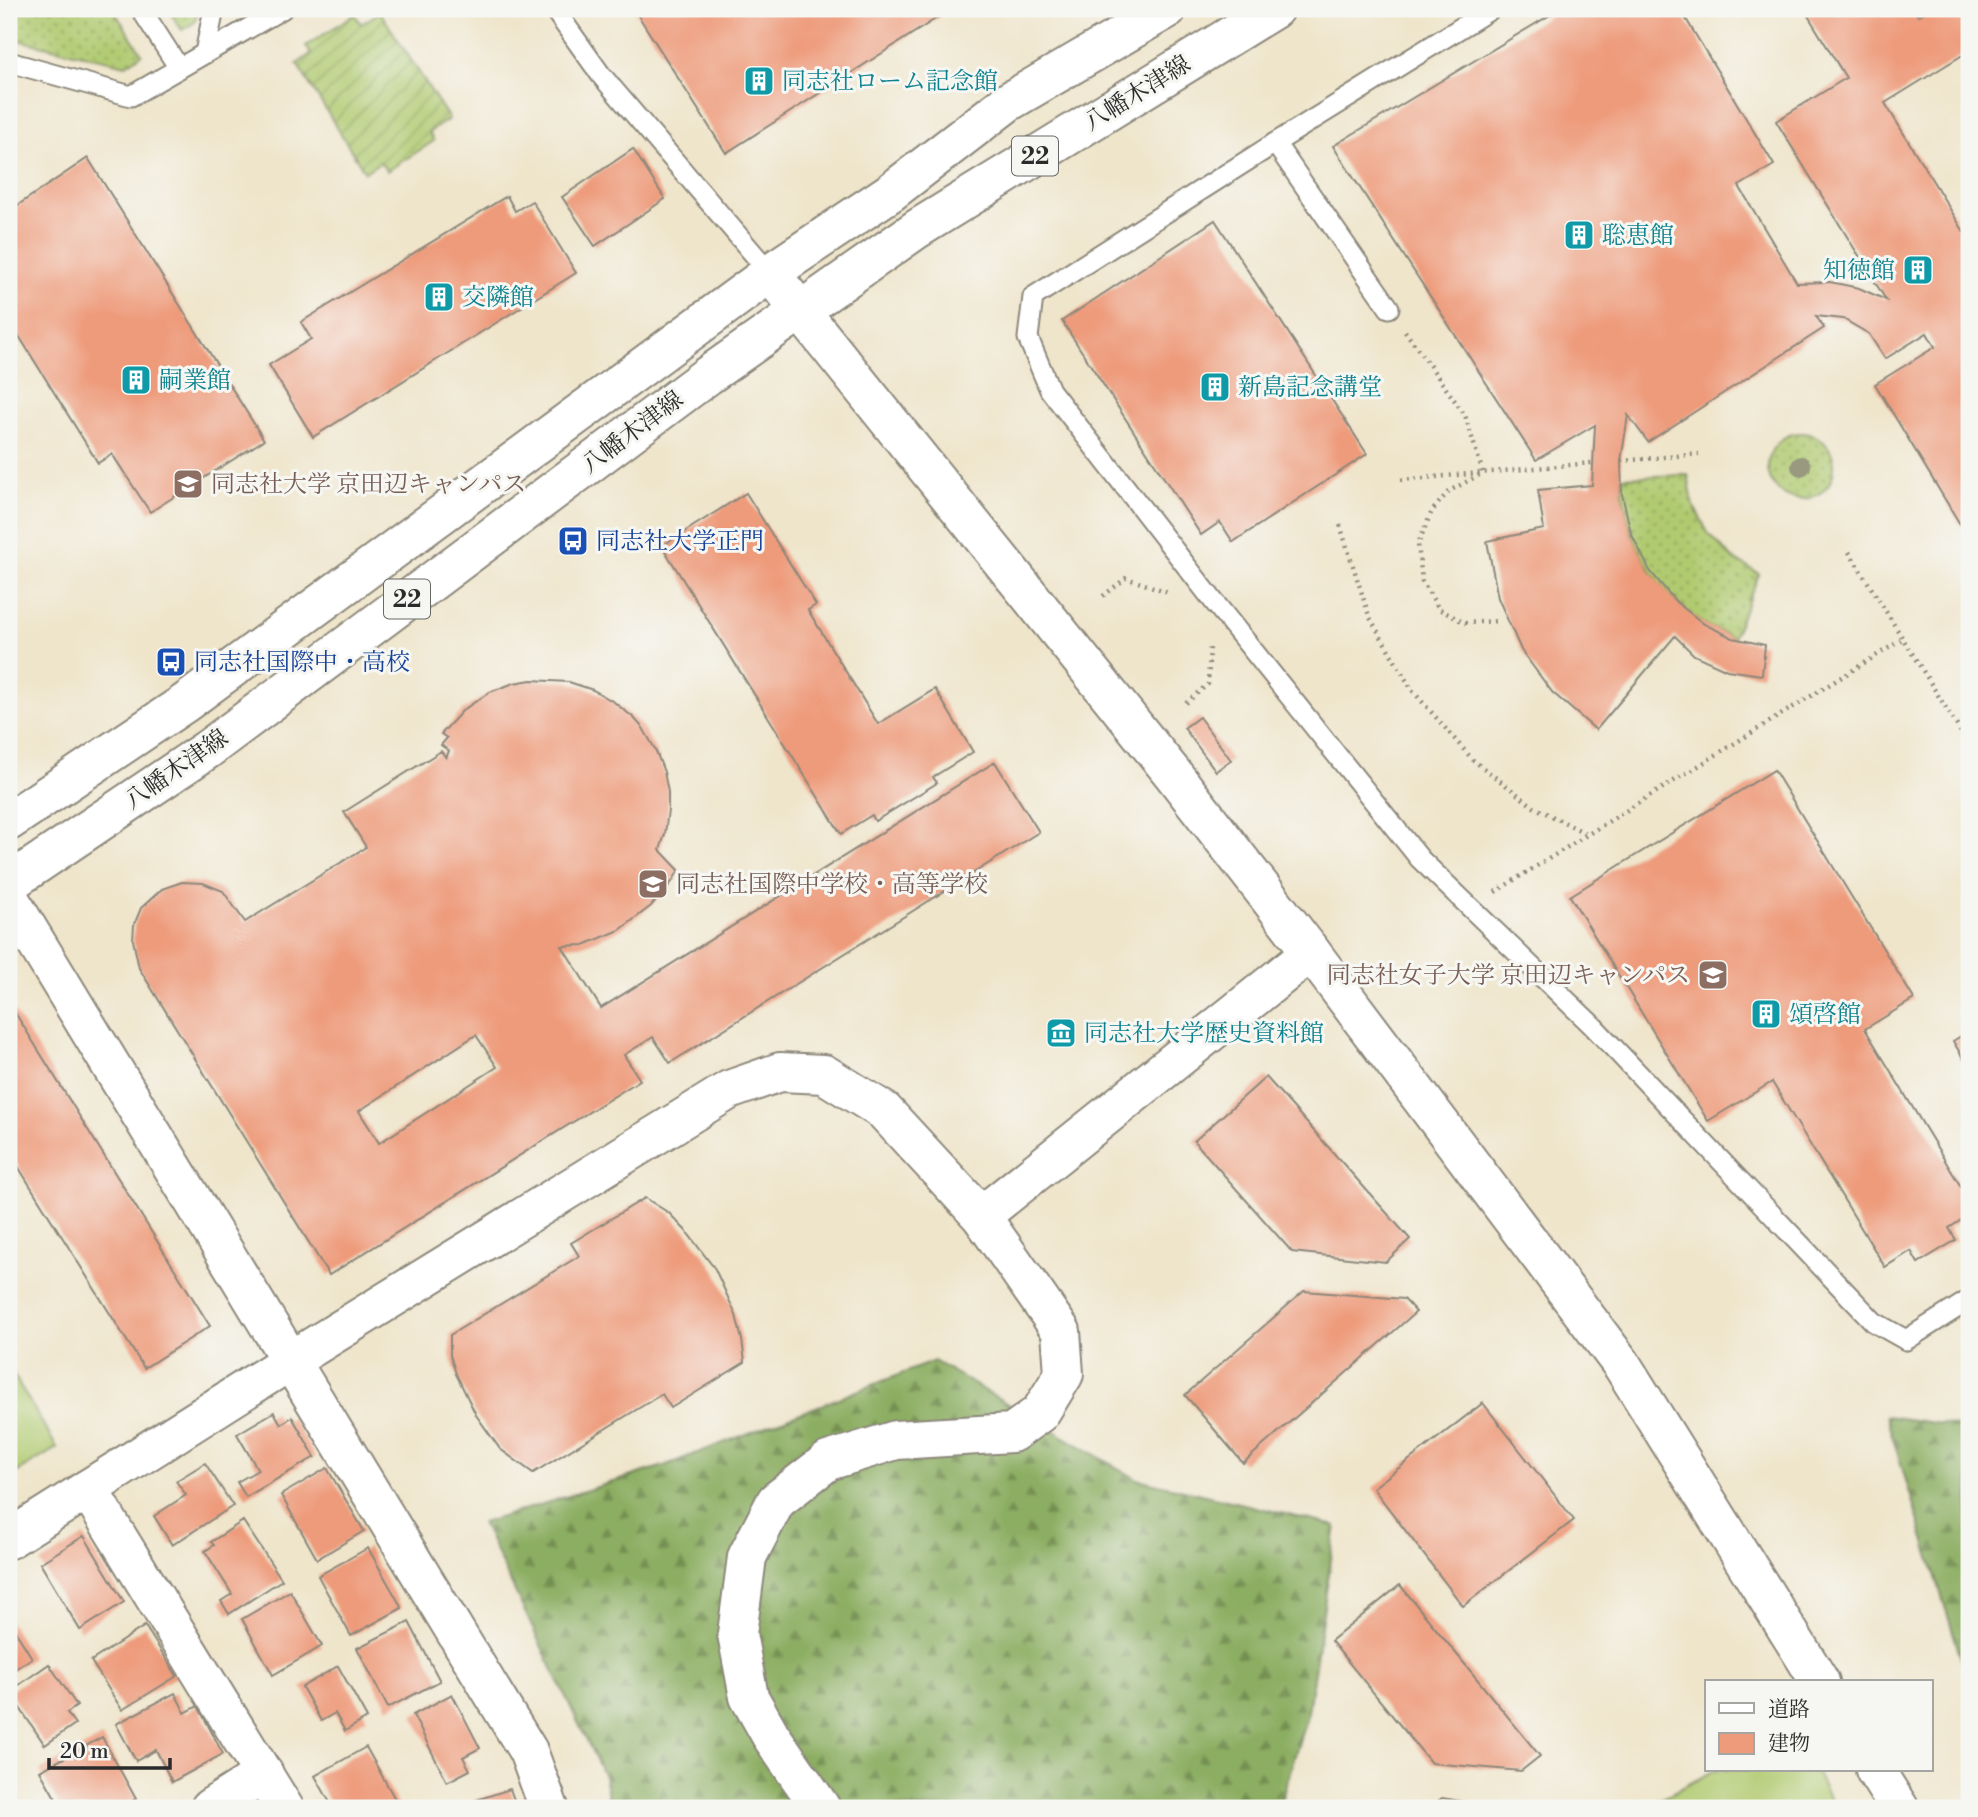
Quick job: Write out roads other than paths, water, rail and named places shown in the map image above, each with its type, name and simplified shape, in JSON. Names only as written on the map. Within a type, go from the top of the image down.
[{"type":"street","name":"八幡木津線","points":[[9,821],[185,703],[770,273],[891,192],[1009,102],[1167,9]]},
{"type":"street","name":"八幡木津線","points":[[9,883],[208,748],[707,376],[916,229],[1274,9]]},
{"type":"street","points":[[770,273],[1164,763],[1311,952],[1622,1365],[1820,1680]]},
{"type":"street","points":[[9,898],[528,1751],[549,1808]]},
{"type":"street","points":[[981,1216],[1311,952]]},
{"type":"street","points":[[9,1539],[290,1361],[729,1090],[780,1072],[824,1074],[884,1111],[981,1216],[1061,1331],[1064,1374],[1040,1413],[1012,1433],[896,1440],[828,1461],[776,1501],[747,1557],[737,1634],[749,1697],[771,1736],[821,1808]]},
{"type":"street","points":[[88,1489],[284,1808]]},
{"type":"street","points":[[1876,1772],[1899,1808]]},
{"type":"street","points":[[210,1808],[264,1774]]},
{"type":"lane","points":[[141,9],[179,68]]},
{"type":"lane","points":[[205,53],[214,9]]},
{"type":"lane","points":[[9,62],[131,96],[282,9]]},
{"type":"lane","points":[[554,9],[601,75],[770,273]]},
{"type":"lane","points":[[1491,9],[1033,297],[1028,338],[1050,390],[1207,593],[1420,859],[1593,1026],[1874,1322],[1906,1340],[1969,1300]]},
{"type":"lane","points":[[1275,143],[1389,308]]},
{"type":"place","name":"同志社ローム記念館","points":[[759,81]]},
{"type":"place","name":"聡恵館","points":[[1579,235]]},
{"type":"place","name":"知徳館","points":[[1918,270]]},
{"type":"place","name":"交隣館","points":[[439,297]]},
{"type":"place","name":"嗣業館","points":[[136,380]]},
{"type":"place","name":"新島記念講堂","points":[[1215,387]]},
{"type":"place","name":"同志社大学 京田辺キャンパス","points":[[188,484]]},
{"type":"place","name":"同志社大学正門","points":[[573,541]]},
{"type":"place","name":"同志社国際中・高校","points":[[171,662]]},
{"type":"place","name":"同志社国際中学校・高等学校","points":[[653,884]]},
{"type":"place","name":"同志社女子大学 京田辺キャンパス","points":[[1713,975]]},
{"type":"place","name":"頌啓館","points":[[1766,1014]]},
{"type":"place","name":"同志社大学歴史資料館","points":[[1061,1033]]}]
